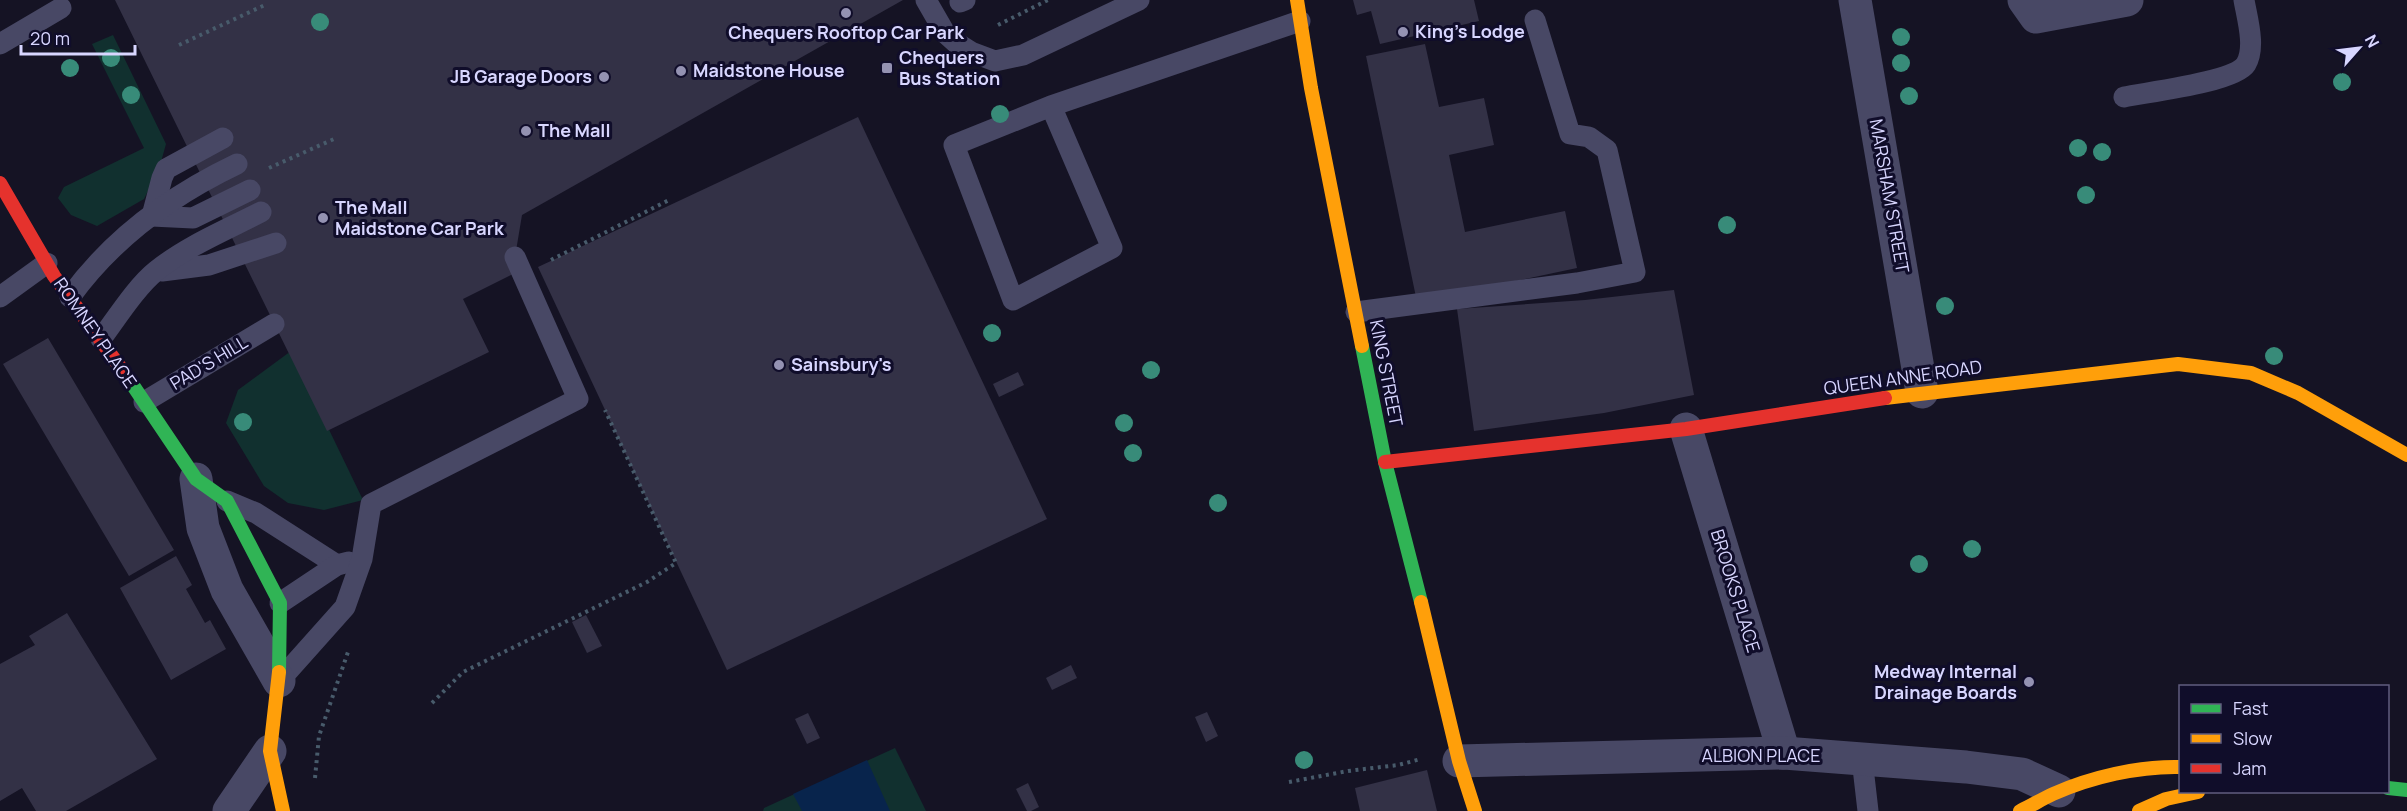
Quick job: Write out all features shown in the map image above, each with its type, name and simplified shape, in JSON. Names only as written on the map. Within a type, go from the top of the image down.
[{"type":"main road","name":"KING STREET","points":[[1297,0],[1313,99],[1385,462],[1445,697],[1457,755],[1475,811]]},
{"type":"main road","name":"ROMNEY PLACE","points":[[0,183],[47,263],[196,479],[227,501],[280,603],[279,681],[270,751],[283,811]]},
{"type":"main road","name":"QUEEN ANNE ROAD","points":[[1385,462],[1686,429],[1923,392],[2178,364],[2251,373],[2298,393],[2407,455]]},
{"type":"main road","points":[[2020,811],[2059,791],[2169,765],[2179,767]]},
{"type":"main road","points":[[2389,788],[2407,790]]},
{"type":"main road","points":[[2139,811],[2166,799],[2193,793]]},
{"type":"street","name":"MARSHAM STREET","points":[[1855,0],[1923,392]]},
{"type":"street","points":[[2024,0],[2036,17],[2127,0]]},
{"type":"street","name":"BROOKS PLACE","points":[[1686,429],[1784,753]]},
{"type":"street","name":"ROMNEY PLACE","points":[[196,479],[202,528],[227,590],[279,681]]},
{"type":"street","name":"ROMNEY PLACE","points":[[229,811],[247,797],[270,751]]},
{"type":"street","name":"ALBION PLACE","points":[[1457,755],[1784,753],[2022,774],[2059,791]]},
{"type":"lane","points":[[926,0],[945,33],[955,42],[971,52],[995,60],[1023,55],[1139,0]]},
{"type":"lane","points":[[2124,97],[2215,80],[2236,73],[2247,63],[2251,47],[2244,0]]},
{"type":"lane","points":[[0,44],[61,8]]},
{"type":"lane","points":[[1356,312],[1577,283],[1635,272],[1608,150],[1589,137],[1570,134],[1535,20]]},
{"type":"lane","points":[[1051,106],[1112,248],[1013,300],[954,145],[1051,106],[1300,21]]},
{"type":"lane","points":[[152,216],[166,169],[223,138]]},
{"type":"lane","points":[[70,297],[86,274],[112,246],[203,180],[237,164]]},
{"type":"lane","points":[[152,216],[193,218],[250,190]]},
{"type":"lane","points":[[101,339],[118,315],[155,272],[193,248],[261,212]]},
{"type":"lane","points":[[155,272],[209,266],[276,243]]},
{"type":"lane","points":[[279,681],[345,607],[362,559],[371,504],[578,399],[515,257]]},
{"type":"lane","points":[[0,297],[47,263]]},
{"type":"lane","name":"PAD'S HILL","points":[[144,402],[274,324]]},
{"type":"lane","points":[[227,501],[256,513],[337,565]]},
{"type":"lane","points":[[280,603],[337,565],[362,559]]},
{"type":"lane","points":[[1862,759],[1868,811]]},
{"type":"path","points":[[998,25],[1048,0]]},
{"type":"path","points":[[179,45],[267,4]]},
{"type":"path","points":[[264,171],[334,139]]},
{"type":"path","points":[[548,262],[669,200]]},
{"type":"path","points":[[432,703],[463,672],[647,582],[676,563],[601,401]]},
{"type":"path","points":[[314,789],[319,736],[348,652]]},
{"type":"path","points":[[1289,782],[1457,755]]},
{"type":"green space","points":[[113,35],[166,144],[159,169],[144,199],[97,226],[71,215],[58,198],[64,187],[144,148],[92,44]]},
{"type":"green space","points":[[291,351],[363,500],[324,510],[288,503],[264,486],[226,423],[238,390]]},
{"type":"green space","points":[[895,748],[926,811],[763,811],[764,808]]},
{"type":"water","points":[[867,760],[890,811],[802,811],[793,794]]},
{"type":"building","points":[[115,0],[903,0],[522,215],[515,257],[517,272],[463,299],[489,352],[327,431]]},
{"type":"building","name":"King's Lodge","points":[[1353,0],[1474,0],[1479,21],[1380,44],[1371,11],[1357,15]]},
{"type":"building","points":[[1425,44],[1439,107],[1484,98],[1494,145],[1449,155],[1465,232],[1565,211],[1577,268],[1417,302],[1366,56]]},
{"type":"building","name":"Sainsbury's","points":[[858,117],[1047,519],[727,670],[538,267]]},
{"type":"building","points":[[1674,290],[1694,395],[1604,413],[1474,431],[1457,309],[1585,300]]},
{"type":"building","points":[[48,338],[174,550],[129,576],[3,364]]},
{"type":"building","points":[[1018,372],[1024,385],[999,397],[993,384]]},
{"type":"building","points":[[176,556],[192,585],[186,589],[205,623],[210,620],[226,649],[171,680],[120,588]]},
{"type":"building","points":[[67,613],[157,759],[66,811],[36,811],[22,788],[0,801],[0,664],[35,645],[29,636]]},
{"type":"building","points":[[586,615],[602,646],[587,653],[572,622]]},
{"type":"building","points":[[1071,665],[1077,678],[1052,690],[1046,678]]},
{"type":"building","points":[[1207,712],[1218,736],[1206,742],[1195,717]]},
{"type":"building","points":[[808,713],[820,738],[807,744],[795,719]]},
{"type":"building","points":[[1427,770],[1437,811],[1360,811],[1355,788]]},
{"type":"building","points":[[1028,783],[1039,807],[1031,811],[1027,811],[1016,789]]},
{"type":"traffic: fast","points":[[1362,346],[1385,462],[1421,602]]},
{"type":"traffic: fast","points":[[128,378],[196,479],[227,501],[280,603],[279,672]]},
{"type":"traffic: fast","points":[[2389,788],[2407,790]]},
{"type":"traffic: slow","points":[[1297,0],[1311,88],[1362,346]]},
{"type":"traffic: slow","points":[[1885,398],[2178,364],[2251,373],[2298,393],[2407,455]]},
{"type":"traffic: slow","points":[[1421,602],[1459,761],[1475,811]]},
{"type":"traffic: slow","points":[[279,672],[270,751],[283,811]]},
{"type":"traffic: slow","points":[[2020,811],[2053,794],[2099,778],[2148,768],[2179,767]]},
{"type":"traffic: slow","points":[[2139,811],[2166,799],[2193,793]]},
{"type":"traffic: jam","points":[[0,183],[54,276],[128,378]]},
{"type":"traffic: jam","points":[[1385,462],[1686,429],[1885,398]]},
{"type":"place","name":"Chequers Rooftop Car Park","points":[[846,13]]},
{"type":"place","name":"King's Lodge","points":[[1403,32]]},
{"type":"place","name":"Chequers Bus Station","points":[[887,68]]},
{"type":"place","name":"Maidstone House","points":[[681,71]]},
{"type":"place","name":"JB Garage Doors","points":[[604,77]]},
{"type":"place","name":"The Mall","points":[[526,131]]},
{"type":"place","name":"The Mall Maidstone Car Park","points":[[323,218]]},
{"type":"place","name":"Sainsbury's","points":[[779,365]]},
{"type":"place","name":"Medway Internal Drainage Boards","points":[[2029,682]]}]
